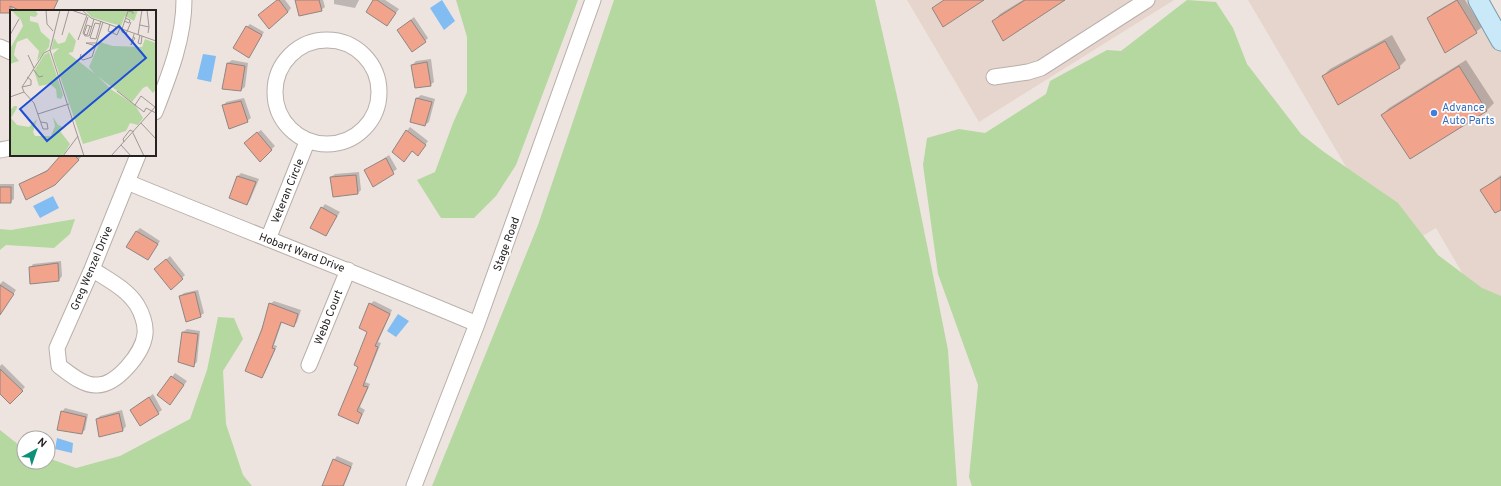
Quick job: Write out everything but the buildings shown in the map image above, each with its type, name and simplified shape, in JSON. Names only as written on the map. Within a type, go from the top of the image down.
[{"type":"main road","points":[[1478,0],[1501,40]]},
{"type":"street","points":[[156,106],[158,95],[176,54],[181,29],[184,0]]},
{"type":"street","name":"Stage Road","points":[[414,486],[477,324],[593,0]]},
{"type":"street","points":[[994,77],[1028,72],[1041,68],[1147,0]]},
{"type":"street","points":[[326,40],[338,41],[351,46],[365,56],[374,68],[379,85],[375,110],[370,120],[353,137],[341,143],[317,145],[307,142],[292,129],[283,118],[278,108],[275,86],[278,75],[285,63],[295,52],[309,42],[326,40]]},
{"type":"street","points":[[0,47],[10,52]]},
{"type":"street","name":"Veteran Circle","points":[[268,239],[307,142]]},
{"type":"street","points":[[0,150],[10,148]]},
{"type":"street","name":"Greg Wenzel Drive","points":[[92,268],[119,286],[137,305],[145,325],[145,335],[134,358],[114,379],[97,385],[85,382],[73,376],[59,366],[56,348],[92,268],[138,156]]},
{"type":"street","name":"Hobart Ward Drive","points":[[127,182],[348,270],[477,324]]},
{"type":"street","name":"Webb Court","points":[[309,365],[348,270]]},
{"type":"shaded area","points":[[907,0],[1174,0],[979,122]]},
{"type":"shaded area","points":[[1248,0],[1477,0],[1501,30],[1501,340],[1436,228],[1396,252]]},
{"type":"green space","points":[[456,0],[578,0],[516,165],[496,196],[474,218],[441,218],[417,180],[435,172],[453,123],[467,92],[467,37]]},
{"type":"green space","points":[[614,0],[875,0],[899,105],[948,350],[957,486],[432,486],[538,225]]},
{"type":"green space","points":[[1187,0],[1216,2],[1233,28],[1247,64],[1301,134],[1324,152],[1398,203],[1438,255],[1482,288],[1501,296],[1501,486],[972,486],[969,477],[978,385],[938,274],[923,165],[927,138],[959,129],[985,133],[1046,94],[1050,81],[1107,50],[1121,51]]},
{"type":"green space","points":[[75,219],[70,234],[54,248],[6,245],[0,250],[0,229],[11,230]]},
{"type":"green space","points":[[218,317],[234,318],[243,339],[223,371],[226,424],[243,475],[252,486],[0,486],[0,430],[16,443],[16,470],[56,470],[56,461],[76,468],[120,456],[190,419],[207,370]]},
{"type":"water","points":[[442,0],[455,21],[444,30],[430,8]]},
{"type":"water","points":[[203,54],[216,56],[211,82],[197,79]]},
{"type":"water","points":[[53,196],[59,208],[40,218],[33,206]]},
{"type":"water","points":[[398,314],[409,321],[396,337],[387,331]]},
{"type":"water","points":[[57,438],[73,443],[72,453],[56,449]]},
{"type":"place","name":"Advance Auto Parts","points":[[1434,113]]}]
